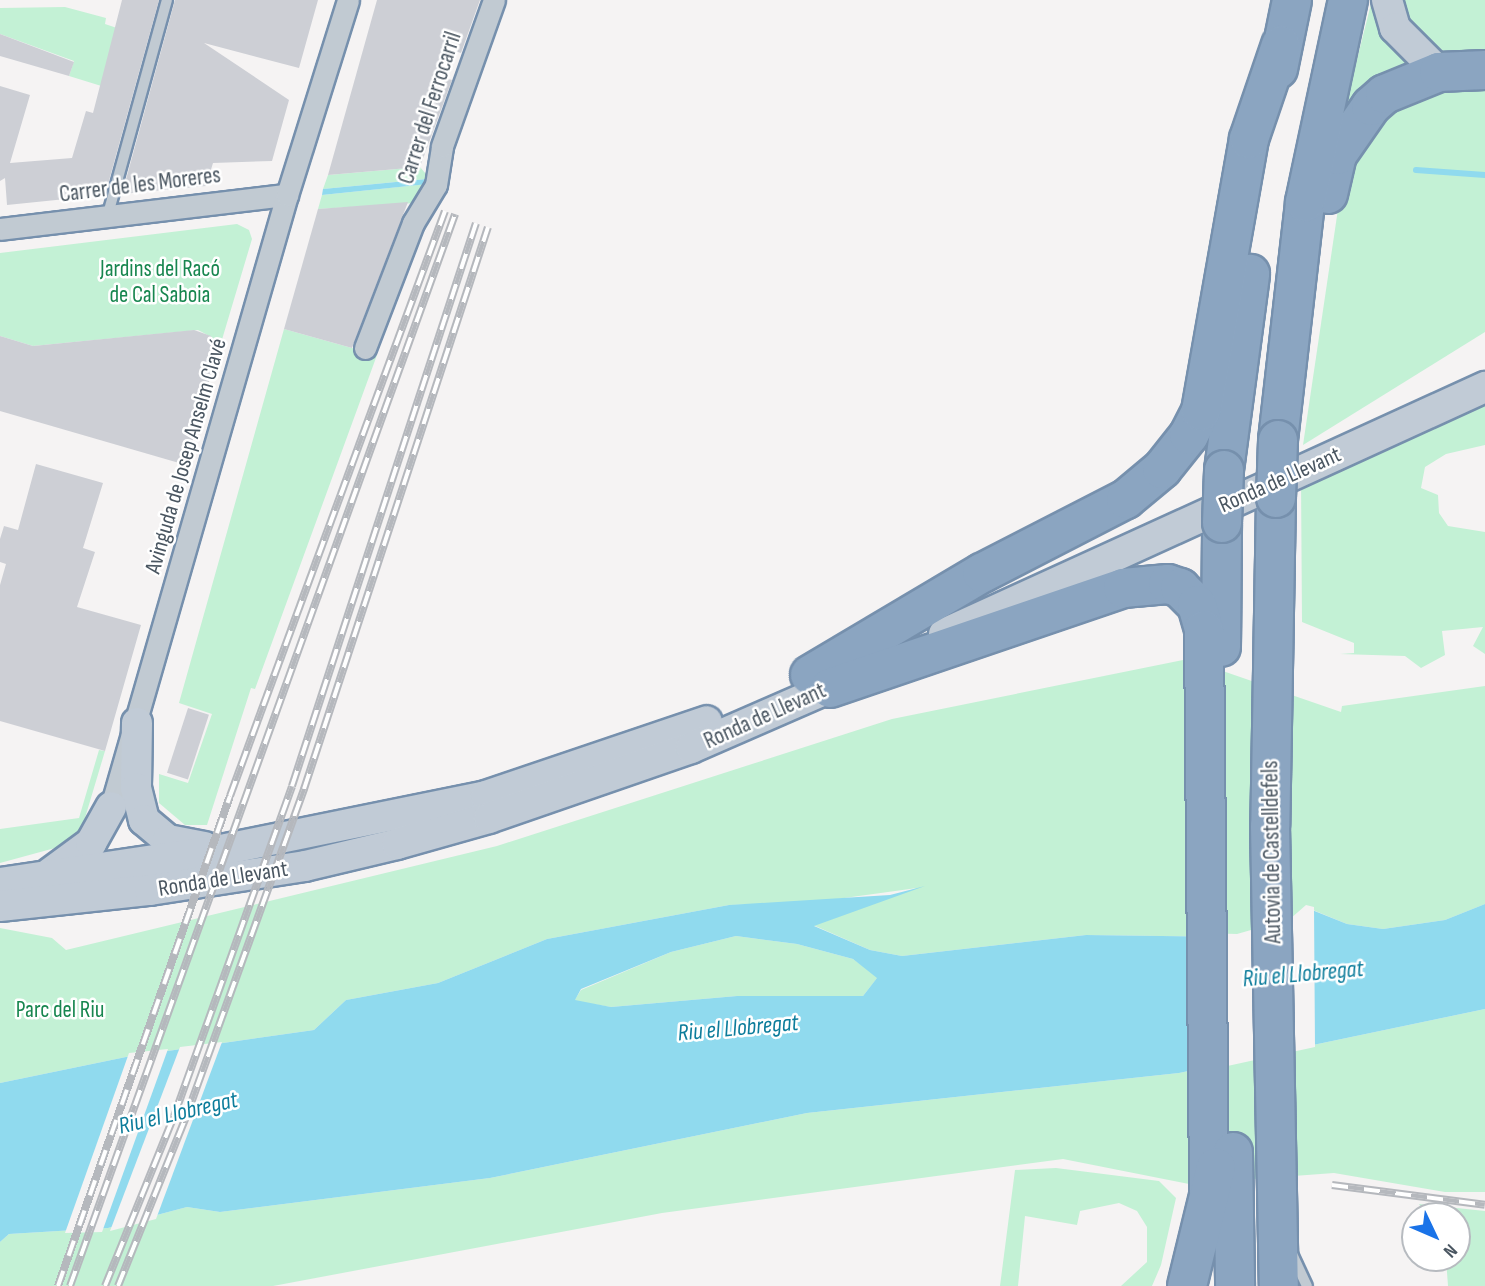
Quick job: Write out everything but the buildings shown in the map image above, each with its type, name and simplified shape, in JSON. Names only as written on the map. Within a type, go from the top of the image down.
[{"type":"highway","points":[[820,681],[982,573],[1126,499],[1162,469],[1189,435],[1201,411],[1248,139],[1281,46],[1292,0]]},
{"type":"highway","points":[[1290,320],[1305,202],[1348,0]]},
{"type":"highway","name":"Autovia de Castelldefels","points":[[1235,1286],[1222,1091],[1213,631],[1224,470],[1281,46]]},
{"type":"highway","points":[[1290,320],[1314,254],[1343,147],[1371,106],[1385,94],[1438,72],[1485,70]]},
{"type":"highway","name":"Autovia de Castelldefels","points":[[1279,1286],[1271,629],[1278,440],[1290,320]]},
{"type":"highway","points":[[820,681],[1148,583],[1180,588],[1197,605],[1213,631]]},
{"type":"highway","points":[[1187,1286],[1223,1143],[1222,1091]]},
{"type":"main road","points":[[1387,0],[1395,28],[1438,72]]},
{"type":"main road","name":"Ronda de Llevant","points":[[0,906],[150,890],[305,866],[489,818],[691,748],[820,681],[1439,391],[1485,365]]},
{"type":"main road","name":"Ronda de Llevant","points":[[0,883],[222,850],[486,796],[820,681],[1485,387]]},
{"type":"main road","points":[[137,723],[136,788],[144,820],[168,840],[222,850]]},
{"type":"main road","points":[[111,807],[110,839],[121,866],[150,890]]},
{"type":"main road","points":[[37,879],[79,856],[111,807]]},
{"type":"street","name":"Avinguda de Josep Anselm Clavé","points":[[111,807],[287,195],[348,0]]},
{"type":"street","name":"Carrer del Ferrocarril","points":[[365,348],[413,223],[436,185],[442,146],[494,0]]},
{"type":"street","name":"Carrer de les Moreres","points":[[0,229],[108,214],[287,195]]},
{"type":"lane","points":[[108,214],[167,0]]},
{"type":"lane","points":[[1279,1225],[1307,1286]]},
{"type":"green space","points":[[1372,0],[1379,0],[1413,60],[1332,158]]},
{"type":"green space","points":[[1392,0],[1485,0],[1485,63],[1431,54]]},
{"type":"green space","points":[[65,7],[106,18],[105,24],[117,28],[124,93],[69,76],[74,61],[0,34],[0,8]]},
{"type":"green space","points":[[1485,84],[1485,332],[1303,445],[1345,162],[1400,95]]},
{"type":"green space","points":[[420,167],[431,180],[416,203],[318,209],[322,195],[427,184],[427,179],[323,189],[328,175]]},
{"type":"green space","name":"Jardins del Racó de Cal Saboia","points":[[237,224],[249,230],[252,239],[218,353],[213,338],[198,330],[33,346],[0,336],[0,253]]},
{"type":"green space","points":[[284,329],[377,355],[255,689],[251,688],[207,825],[185,825],[159,803],[159,774],[188,783],[212,714],[179,703]]},
{"type":"green space","points":[[1485,393],[1485,445],[1446,454],[1425,467],[1421,488],[1438,495],[1439,513],[1448,526],[1485,532],[1485,654],[1473,646],[1483,627],[1442,631],[1445,655],[1421,668],[1405,656],[1340,654],[1354,653],[1354,643],[1302,622],[1301,480]]},
{"type":"green space","name":"Parc del Riu","points":[[1188,659],[1341,712],[1342,706],[1485,686],[1485,904],[1445,920],[1383,929],[1347,924],[1308,908],[1291,923],[1237,937],[1086,935],[902,956],[870,950],[813,925],[917,888],[808,903],[729,905],[547,939],[438,983],[346,1000],[314,1030],[126,1057],[0,1083],[0,928],[52,938],[66,950],[497,846],[892,719]]},
{"type":"green space","points":[[99,750],[105,751],[82,828],[66,845],[0,863],[0,829],[79,818]]},
{"type":"green space","points":[[736,936],[797,944],[853,959],[878,977],[863,996],[737,996],[611,1007],[574,1001],[581,990],[671,952]]},
{"type":"green space","points":[[1485,1009],[1485,1192],[1445,1192],[1334,1173],[1189,1184],[1063,1159],[662,1213],[273,1286],[0,1286],[0,1242],[9,1234],[108,1228],[187,1207],[220,1212],[490,1178],[807,1113],[1179,1073]]},
{"type":"green space","points":[[1056,1168],[1159,1181],[1176,1198],[1161,1265],[1152,1286],[1121,1286],[1147,1262],[1147,1227],[1137,1211],[1119,1203],[1080,1211],[1077,1225],[1025,1216],[1018,1286],[1000,1286],[1015,1170]]},
{"type":"green space","points":[[1471,1210],[1485,1211],[1485,1286],[1448,1286],[1447,1272],[1471,1272]]},
{"type":"water","points":[[427,179],[428,184],[322,195],[323,189]]},
{"type":"water","name":"Riu el Llobregat","points":[[925,886],[814,926],[870,950],[902,956],[1086,935],[1237,937],[1291,923],[1307,908],[1347,924],[1383,929],[1445,920],[1485,904],[1485,1009],[1179,1073],[807,1113],[490,1178],[220,1212],[187,1207],[108,1228],[9,1234],[0,1242],[0,1083],[126,1057],[314,1030],[346,1000],[438,983],[547,939],[729,905],[890,895]],"holes":[[[736,936],[797,944],[853,959],[877,978],[863,996],[737,996],[611,1007],[575,1000],[581,989],[671,952]]]},
{"type":"pier","points":[[1306,905],[1314,907],[1315,1047],[1200,1072],[1199,933],[1237,934],[1290,919]]},
{"type":"pier","points":[[222,1042],[156,1219],[110,1231],[180,1047]]},
{"type":"pier","points":[[168,1049],[102,1232],[65,1233],[129,1053]]},
{"type":"waterway","points":[[1416,170],[1485,175]]},
{"type":"railway","points":[[58,1286],[230,796],[445,211]]},
{"type":"railway","points":[[70,1286],[455,214]]},
{"type":"railway","points":[[105,1286],[174,1116],[292,786],[476,223]]},
{"type":"railway","points":[[118,1286],[186,1117],[304,789],[488,227]]},
{"type":"railway","points":[[1332,1185],[1485,1205]]}]
